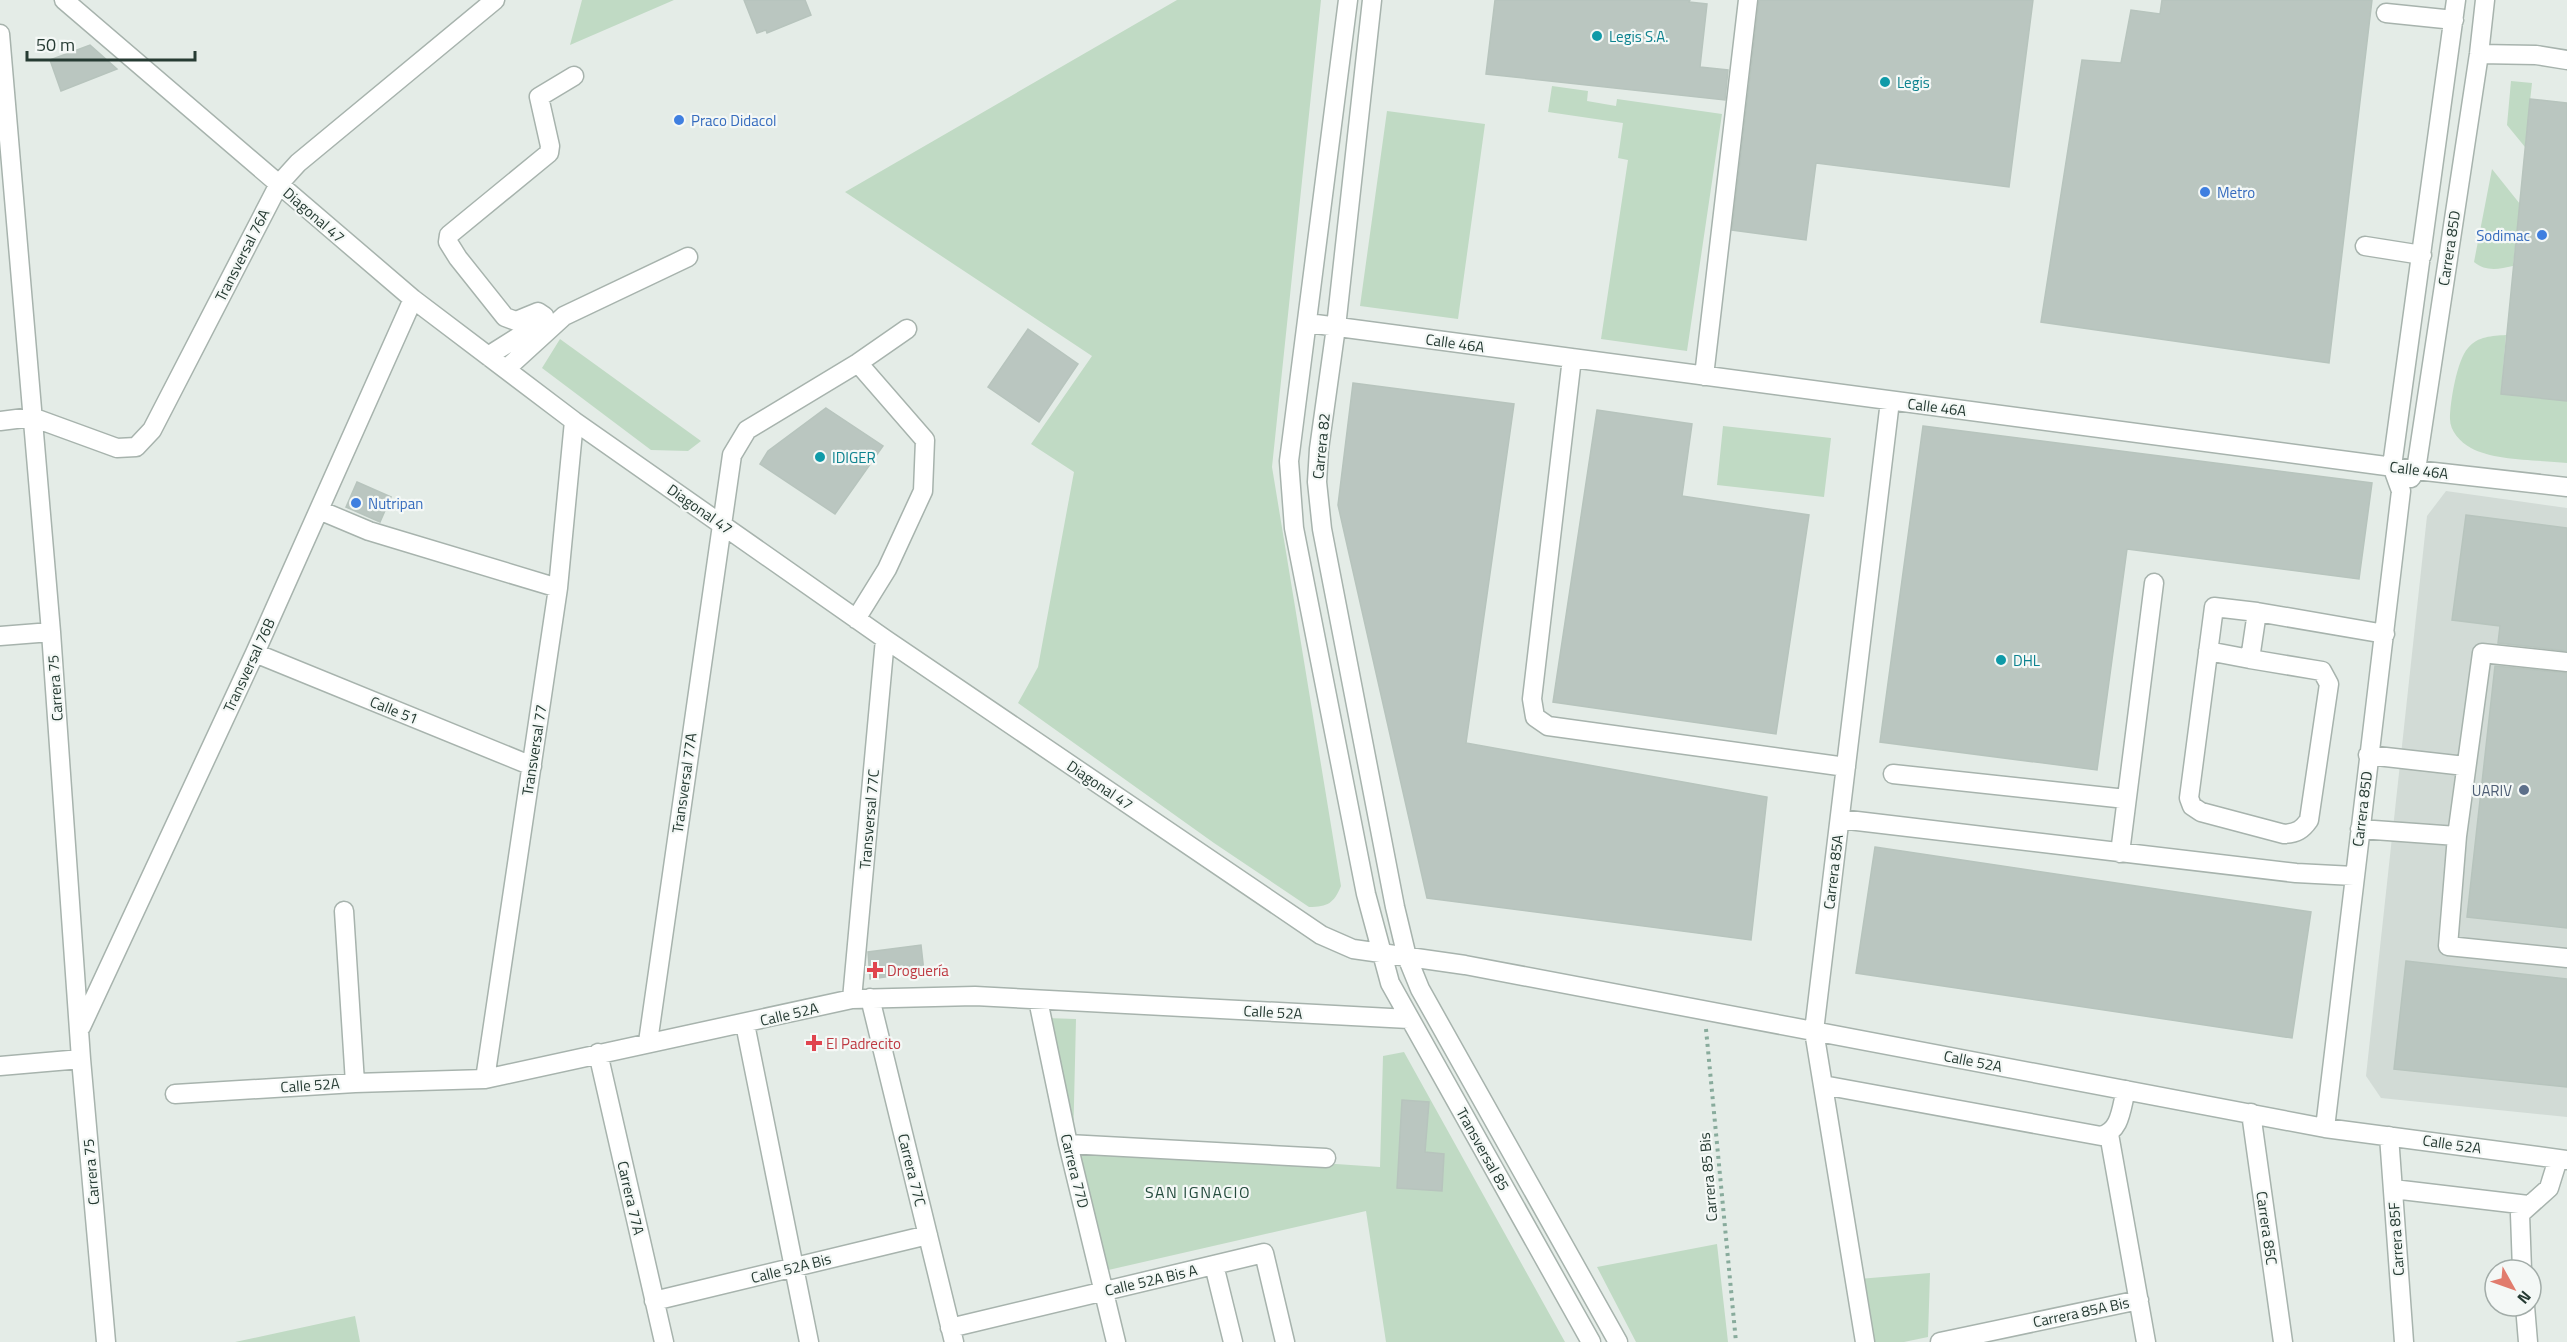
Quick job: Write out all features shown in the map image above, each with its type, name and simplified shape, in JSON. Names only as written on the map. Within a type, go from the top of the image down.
[{"type":"street","name":"Transversal 76A","points":[[33,417],[117,448],[136,447],[152,430],[279,184],[298,163],[495,0]]},
{"type":"street","name":"Carrera 82","points":[[1348,0],[1289,461],[1294,528],[1366,894],[1381,954]]},
{"type":"street","name":"Carrera 82","points":[[1372,0],[1336,327],[1319,449],[1318,494],[1322,529],[1390,884],[1407,957]]},
{"type":"street","points":[[1704,376],[1748,0]]},
{"type":"street","name":"Carrera 85D","points":[[2325,1128],[2401,491],[2392,466],[2457,0]]},
{"type":"street","name":"Carrera 85D","points":[[2401,491],[2416,470],[2479,54],[2485,0]]},
{"type":"street","name":"Diagonal 47","points":[[78,4],[279,184],[413,299],[574,421],[885,639],[1320,935],[1353,949],[1381,954]]},
{"type":"street","points":[[2386,13],[2454,20]]},
{"type":"street","name":"Carrera 75","points":[[0,33],[51,632],[81,1059],[106,1342]]},
{"type":"street","points":[[2479,54],[2536,55],[2567,60]]},
{"type":"street","points":[[488,356],[542,322],[544,316],[538,312],[516,321],[505,317],[458,258],[448,242],[449,235],[549,153],[550,146],[540,97],[574,76]]},
{"type":"street","points":[[2365,246],[2421,255]]},
{"type":"street","points":[[506,369],[564,316],[688,257]]},
{"type":"street","name":"Transversal 76B","points":[[80,1029],[255,653],[413,299]]},
{"type":"street","name":"Calle 46A","points":[[1308,323],[2416,470],[2567,487]]},
{"type":"street","name":"Transversal 77A","points":[[648,1042],[732,455],[747,430],[858,363],[907,329]]},
{"type":"street","points":[[1572,358],[1532,699],[1535,717],[1548,726],[1846,767]]},
{"type":"street","points":[[856,619],[887,569],[922,491],[925,440],[858,363]]},
{"type":"street","name":"Carrera 85A","points":[[1864,1342],[1814,1031],[1890,401]]},
{"type":"street","points":[[0,421],[33,417]]},
{"type":"street","name":"Transversal 77","points":[[484,1079],[558,588],[574,421]]},
{"type":"street","points":[[319,510],[369,531],[558,588]]},
{"type":"street","points":[[2120,853],[2154,583]]},
{"type":"street","points":[[2208,651],[2322,671],[2329,684],[2309,820],[2296,833],[2284,834],[2201,812],[2192,806],[2189,798],[2208,651],[2214,607],[2385,634]]},
{"type":"street","points":[[2250,659],[2257,612]]},
{"type":"street","points":[[0,636],[51,632]]},
{"type":"street","name":"Transversal 77C","points":[[852,999],[885,639]]},
{"type":"street","name":"Calle 51","points":[[255,653],[532,766]]},
{"type":"street","points":[[2567,662],[2482,653],[2465,766],[2448,946],[2567,958]]},
{"type":"street","points":[[2368,755],[2465,766]]},
{"type":"street","points":[[1893,774],[2126,799]]},
{"type":"street","points":[[1840,819],[2296,873],[2354,876]]},
{"type":"street","points":[[2360,829],[2457,836]]},
{"type":"street","points":[[344,911],[355,1083]]},
{"type":"street","name":"Calle 52A","points":[[1381,954],[1466,965],[2325,1128],[2563,1159]]},
{"type":"street","name":"Transversal 85","points":[[1381,954],[1390,983],[1409,1019],[1592,1342]]},
{"type":"street","name":"Transversal 85","points":[[1407,957],[1438,1025],[1618,1342]]},
{"type":"street","name":"Calle 52A","points":[[175,1094],[355,1083],[484,1079],[852,999],[975,996],[1409,1019]]},
{"type":"street","name":"Carrera 77C","points":[[870,998],[952,1335]]},
{"type":"street","name":"Carrera 77D","points":[[1038,1000],[1068,1144],[1116,1342]]},
{"type":"street","points":[[745,1024],[809,1342]]},
{"type":"street","name":"Carrera 77A","points":[[598,1053],[664,1342]]},
{"type":"street","points":[[0,1066],[81,1059]]},
{"type":"street","points":[[1823,1085],[2101,1136],[2109,1134],[2116,1127],[2126,1090]]},
{"type":"street","name":"Carrera 85C","points":[[2250,1113],[2283,1342]]},
{"type":"street","points":[[2109,1134],[2146,1342]]},
{"type":"street","name":"Carrera 85F","points":[[2389,1136],[2404,1342]]},
{"type":"street","points":[[1068,1144],[1326,1158]]},
{"type":"street","points":[[2521,1258],[2518,1225],[2520,1214],[2549,1188],[2563,1159]]},
{"type":"street","points":[[2392,1189],[2528,1205]]},
{"type":"street","name":"Calle 52A Bis","points":[[654,1301],[928,1235]]},
{"type":"street","name":"Calle 52A Bis A","points":[[952,1335],[1105,1291],[1264,1253],[1285,1342]]},
{"type":"street","points":[[1214,1265],[1233,1342]]},
{"type":"street","name":"Carrera 85A Bis","points":[[1940,1342],[2073,1312],[2139,1300]]},
{"type":"street","points":[[2526,1318],[2528,1342]]},
{"type":"path","name":"Carrera 85 Bis","points":[[1704,1010],[1736,1342]]},
{"type":"shaded area","points":[[2446,491],[2567,508],[2567,1117],[2381,1098],[2366,1076],[2427,516]]},
{"type":"green space","points":[[582,0],[674,0],[570,45]]},
{"type":"green space","points":[[1177,0],[1321,0],[1272,467],[1341,886],[1330,903],[1321,906],[1309,907],[1214,843],[1018,703],[1038,667],[1074,472],[1031,444],[1092,356],[845,192]]},
{"type":"green space","points":[[2511,81],[2532,83],[2525,147],[2507,125]]},
{"type":"green space","points":[[1552,86],[1588,91],[1587,101],[1616,106],[1617,99],[1722,114],[1687,351],[1601,339],[1628,160],[1618,158],[1623,123],[1548,112]]},
{"type":"green space","points":[[1387,111],[1485,124],[1458,319],[1360,306]]},
{"type":"green space","points":[[2492,169],[2520,204],[2513,266],[2493,269],[2474,262]]},
{"type":"green space","points":[[2506,335],[2501,393],[2567,401],[2567,463],[2504,458],[2481,452],[2463,443],[2452,428],[2451,402],[2457,371],[2464,354],[2472,344],[2481,339]]},
{"type":"green space","points":[[560,339],[701,441],[688,451],[651,450],[542,368]]},
{"type":"green space","points":[[1723,426],[1831,438],[1824,497],[1717,485]]},
{"type":"green space","points":[[1046,1018],[1076,1019],[1073,1146]]},
{"type":"green space","points":[[1404,1052],[1565,1342],[1386,1342],[1366,1211],[1104,1271],[1073,1146],[1380,1167],[1383,1056]]},
{"type":"green space","points":[[1717,1244],[1728,1342],[1636,1342],[1597,1267]]},
{"type":"green space","points":[[1930,1273],[1928,1337],[1904,1342],[1857,1342],[1847,1280]]},
{"type":"green space","points":[[355,1316],[360,1342],[235,1342]]},
{"type":"building","points":[[744,0],[805,0],[811,15],[767,33],[766,30],[757,33]]},
{"type":"building","name":"Legis S.A.","points":[[1495,0],[1690,0],[1689,2],[1707,4],[1700,67],[1728,70],[1725,100],[1486,74]]},
{"type":"building","name":"Legis","points":[[1759,0],[2033,0],[2009,187],[1816,163],[1806,240],[1732,230]]},
{"type":"building","name":"Metro","points":[[2162,0],[2372,0],[2329,363],[2041,322],[2082,60],[2121,63],[2131,10],[2160,14]]},
{"type":"building","points":[[90,45],[117,69],[61,91],[50,60]]},
{"type":"building","name":"Sodimac","points":[[2530,99],[2567,103],[2567,401],[2501,394]]},
{"type":"building","points":[[1028,329],[1078,364],[1039,422],[988,387]]},
{"type":"building","points":[[1353,383],[1514,404],[1466,743],[1767,797],[1751,940],[1427,898],[1338,505]]},
{"type":"building","name":"IDIGER","points":[[826,408],[883,446],[835,514],[760,464],[768,451]]},
{"type":"building","points":[[1597,410],[1692,424],[1682,496],[1809,515],[1776,734],[1553,702]]},
{"type":"building","name":"DHL","points":[[1923,426],[2372,483],[2359,579],[2127,549],[2097,770],[1880,742]]},
{"type":"building","points":[[357,482],[391,497],[380,522],[346,507]]},
{"type":"building","points":[[2466,515],[2567,528],[2567,651],[2498,643],[2500,626],[2452,620]]},
{"type":"building","name":"UARIV","points":[[2495,666],[2567,673],[2567,928],[2467,917]]},
{"type":"building","points":[[1875,847],[2311,912],[2292,1038],[1856,973]]},
{"type":"building","points":[[921,945],[924,972],[870,979],[868,952]]},
{"type":"building","points":[[2406,961],[2567,979],[2567,1087],[2394,1069]]},
{"type":"building","points":[[1402,1100],[1429,1102],[1425,1152],[1444,1154],[1442,1191],[1397,1188]]},
{"type":"place","name":"Legis S.A.","points":[[1597,36]]},
{"type":"place","name":"Legis","points":[[1885,82]]},
{"type":"place","name":"Praco Didacol","points":[[679,120]]},
{"type":"place","name":"Metro","points":[[2205,192]]},
{"type":"place","name":"Sodimac","points":[[2542,235]]},
{"type":"place","name":"IDIGER","points":[[820,457]]},
{"type":"place","name":"Nutripan","points":[[356,503]]},
{"type":"place","name":"DHL","points":[[2001,660]]},
{"type":"place","name":"UARIV","points":[[2524,790]]},
{"type":"place","name":"Droguería","points":[[875,970]]},
{"type":"place","name":"El Padrecito","points":[[814,1043]]},
{"type":"district","name":"SAN IGNACIO","points":[[1198,1192]]}]
